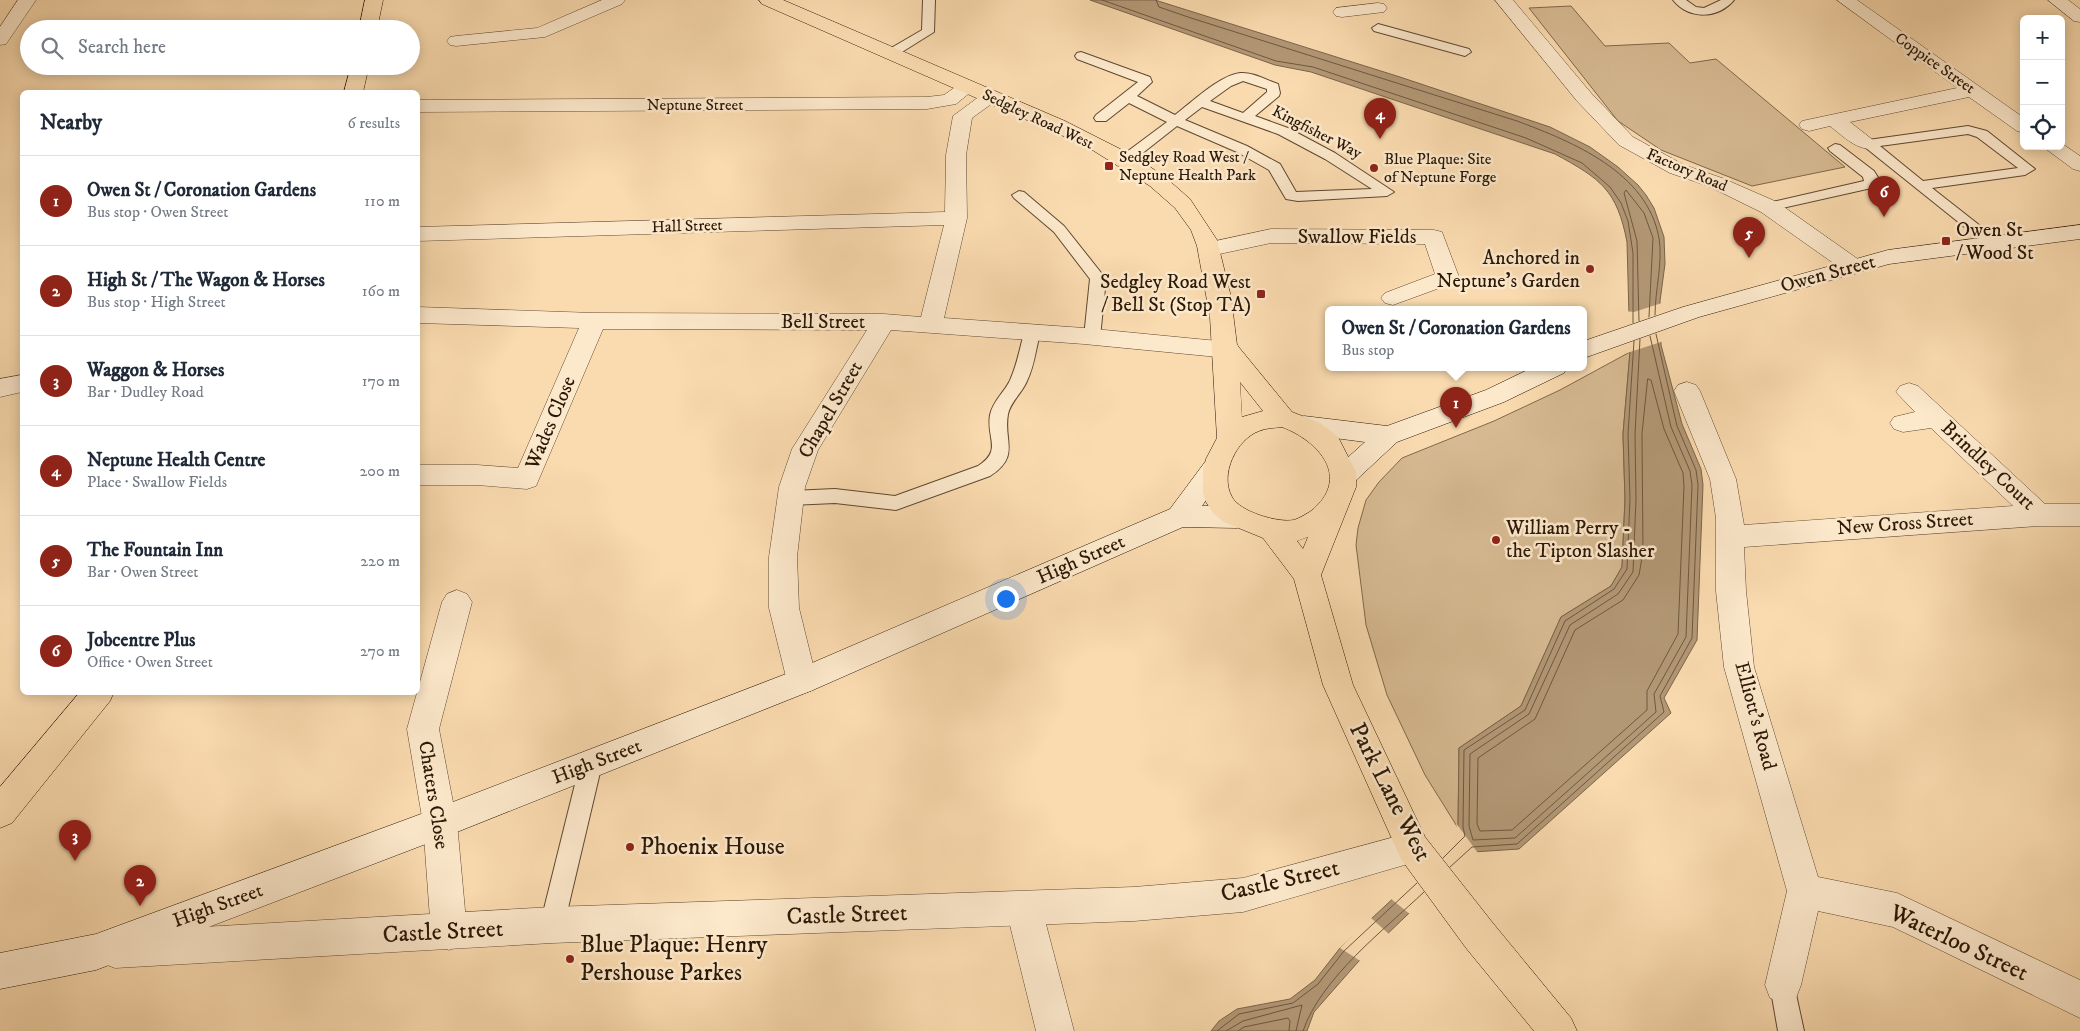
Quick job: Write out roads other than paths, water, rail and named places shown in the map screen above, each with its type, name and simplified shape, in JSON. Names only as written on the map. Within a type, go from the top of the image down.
[{"type":"main road","points":[[370,20],[374,0]]},
{"type":"main road","name":"Sedgley Road West","points":[[768,0],[1060,126],[1124,160],[1156,181],[1178,200],[1201,228],[1210,249],[1220,296],[1228,350],[1230,441]]},
{"type":"main road","points":[[354,90],[358,75]]},
{"type":"main road","points":[[1228,350],[1293,422],[1326,440],[1332,448],[1344,476],[1343,488],[1307,575]]},
{"type":"main road","points":[[1293,422],[1259,420],[1244,426],[1230,441],[1214,470],[1220,502],[1237,518],[1257,526],[1292,531],[1311,525],[1335,505]]},
{"type":"main road","name":"Park Lane West","points":[[1272,529],[1307,575],[1338,685],[1412,848],[1558,1031]]},
{"type":"main road","points":[[0,812],[97,695]]},
{"type":"street","points":[[0,40],[27,0]]},
{"type":"street","points":[[456,41],[539,33],[614,0]]},
{"type":"street","name":"Factory Road","points":[[1504,0],[1584,96],[1626,141],[1677,169],[1715,182],[1769,207],[1854,267]]},
{"type":"street","name":"Coppice Street","points":[[1846,0],[2020,124]]},
{"type":"street","points":[[2057,0],[2080,17]]},
{"type":"street","points":[[1342,12],[1376,4],[1378,28]]},
{"type":"street","name":"Neptune Street","points":[[420,106],[928,103],[949,100],[968,87]]},
{"type":"street","points":[[1809,125],[1973,90]]},
{"type":"street","points":[[931,325],[956,218],[956,155],[963,116],[991,97]]},
{"type":"street","points":[[1834,120],[1864,140]]},
{"type":"street","points":[[2058,150],[2080,165]]},
{"type":"street","name":"Hall Street","points":[[420,234],[956,218]]},
{"type":"street","name":"Owen Street","points":[[1587,349],[1620,335],[1691,312],[1888,257],[2080,232]]},
{"type":"street","name":"Swallow Fields","points":[[1210,249],[1271,236],[1434,238],[1448,277],[1393,298]]},
{"type":"street","name":"Bell Street","points":[[420,315],[594,321],[884,322],[1092,337],[1228,350]]},
{"type":"street","name":"Wades Close","points":[[420,475],[477,475],[527,479],[594,321]]},
{"type":"street","name":"Chapel Street","points":[[802,681],[784,608],[783,557],[792,487],[805,449],[884,322]]},
{"type":"street","points":[[1344,476],[1388,435],[1495,396],[1547,371]]},
{"type":"street","points":[[0,388],[20,384]]},
{"type":"street","name":"Elliott's Road","points":[[1687,391],[1723,479],[1730,518],[1731,591],[1739,667],[1805,891]]},
{"type":"street","name":"Brindley Court","points":[[1909,392],[2039,515]]},
{"type":"street","name":"Brindley Court","points":[[1903,423],[1936,418]]},
{"type":"street","points":[[1293,422],[1388,435]]},
{"type":"street","name":"High Street","points":[[1180,516],[1214,470]]},
{"type":"street","name":"New Cross Street","points":[[1730,537],[2039,515],[2080,515]]},
{"type":"street","name":"High Street","points":[[0,971],[96,952],[440,823],[802,681],[1180,516],[1237,518]]},
{"type":"street","name":"Chaters Close","points":[[449,932],[440,823],[423,729],[457,602]]},
{"type":"street","name":"Castle Street","points":[[96,952],[552,925],[1134,904],[1243,895],[1412,848]]},
{"type":"street","points":[[1782,985],[1805,891]]},
{"type":"street","name":"Waterloo Street","points":[[1805,891],[1897,910],[2080,999]]},
{"type":"street","points":[[1024,909],[1055,1031]]},
{"type":"lane","points":[[890,54],[928,32],[928,0]]},
{"type":"lane","points":[[1679,0],[1692,9],[1710,12],[1717,10],[1728,0]]},
{"type":"lane","points":[[1378,28],[1465,52]]},
{"type":"lane","points":[[1081,56],[1146,82],[1101,118]]},
{"type":"lane","points":[[1124,160],[1235,78],[1245,77],[1273,87],[1274,93],[1245,118]]},
{"type":"lane","name":"Kingfisher Way","points":[[1128,97],[1176,121],[1242,149],[1275,167],[1291,196],[1386,192],[1330,156],[1283,131],[1201,102]]},
{"type":"lane","points":[[1864,140],[1968,130],[1975,131],[1982,134],[2028,169],[2026,171],[1922,185]]},
{"type":"lane","points":[[1864,140],[1992,242]]},
{"type":"lane","points":[[1769,207],[1871,184],[1872,179],[1869,174],[1835,148]]},
{"type":"lane","points":[[1019,196],[1058,229],[1098,279],[1092,337]]},
{"type":"lane","points":[[791,498],[835,496],[896,503],[984,472],[994,464],[1001,452],[999,415],[1006,398],[1019,381],[1032,333]]},
{"type":"lane","points":[[552,925],[591,764]]},
{"type":"lane","points":[[1782,985],[1791,1031]]},
{"type":"water","points":[[1090,0],[1155,0],[1400,77],[1550,127],[1590,147],[1618,167],[1638,185],[1654,208],[1664,237],[1665,264],[1660,301],[1661,345],[1682,424],[1701,469],[1703,485],[1697,640],[1664,698],[1671,713],[1519,849],[1473,852],[1358,962],[1314,1012],[1307,1031],[1211,1031],[1219,1021],[1237,1009],[1290,999],[1315,980],[1340,948],[1461,835],[1458,828],[1459,748],[1521,706],[1561,617],[1611,586],[1622,567],[1625,499],[1623,434],[1630,352],[1627,242],[1618,210],[1604,188],[1584,171],[1555,154],[1311,72],[1275,65]]},
{"type":"place","name":"Neptune Health Centre","points":[[1380,139]]},
{"type":"place","name":"Sedgley Road West / Neptune Health Park","points":[[1109,166]]},
{"type":"place","name":"Blue Plaque: Site of Neptune Forge","points":[[1374,168]]},
{"type":"place","name":"Jobcentre Plus","points":[[1884,217]]},
{"type":"place","name":"Owen St / Wood St","points":[[1946,241]]},
{"type":"place","name":"The Fountain Inn","points":[[1749,258]]},
{"type":"place","name":"Anchored in Neptune's Garden","points":[[1590,269]]},
{"type":"place","name":"Sedgley Road West / Bell St (Stop TA)","points":[[1261,294]]},
{"type":"place","name":"Owen St / Coronation Gardens","points":[[1456,428]]},
{"type":"place","name":"William Perry - the Tipton Slasher","points":[[1496,540]]},
{"type":"place","name":"Phoenix House","points":[[630,847]]},
{"type":"place","name":"Waggon & Horses","points":[[75,861]]},
{"type":"place","name":"High St / The Wagon & Horses","points":[[140,906]]},
{"type":"place","name":"Blue Plaque: Henry Pershouse Parkes","points":[[570,959]]}]
